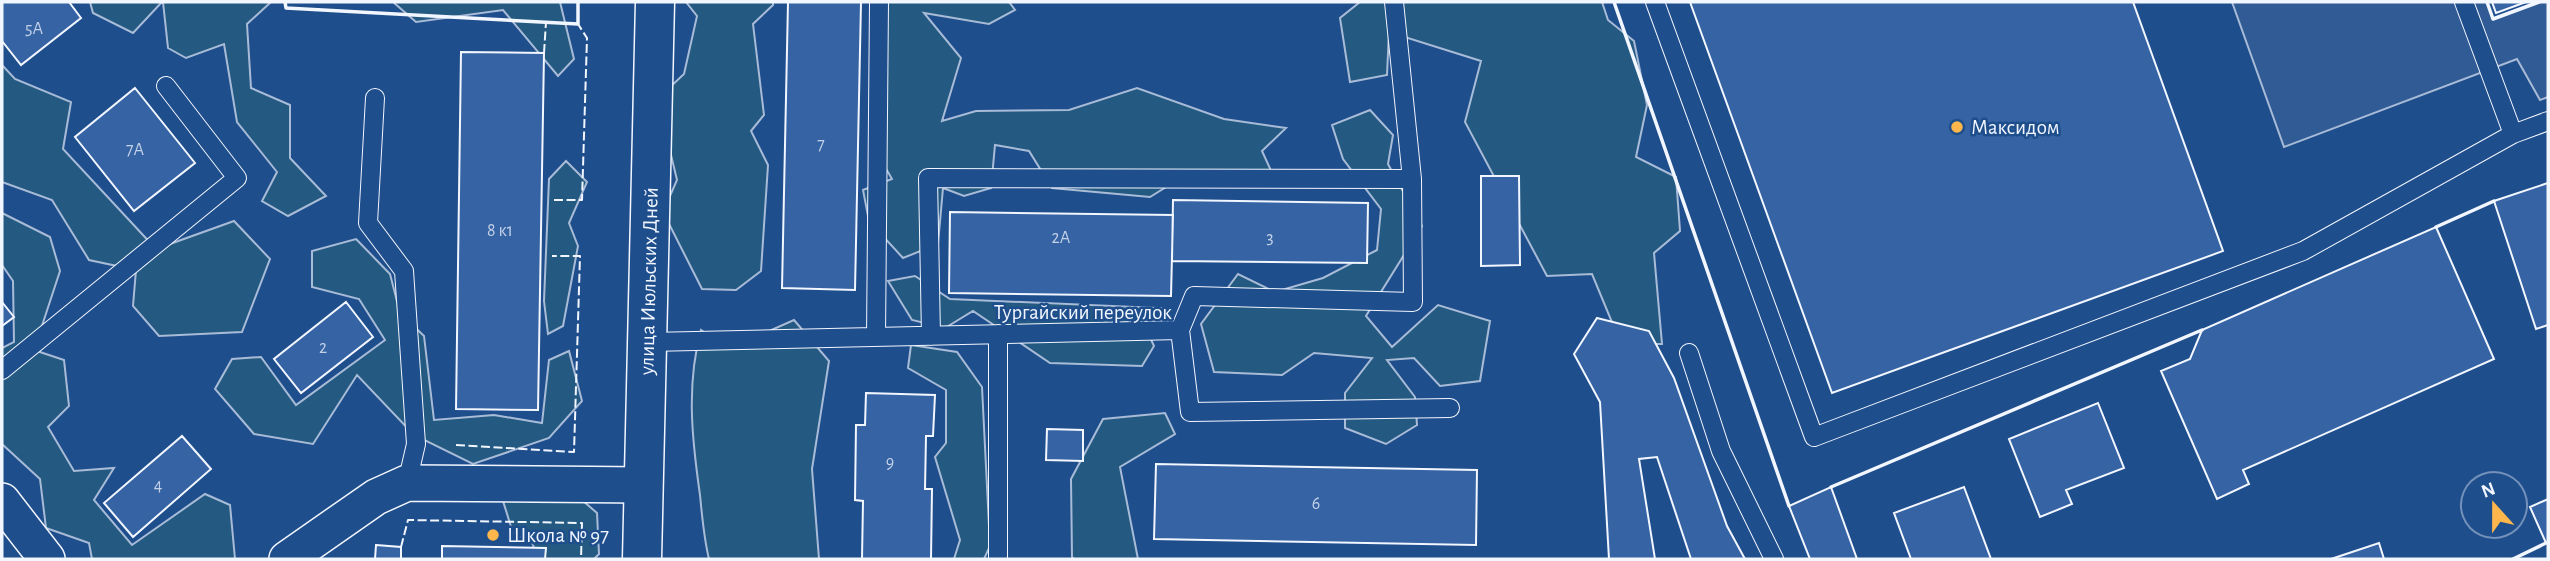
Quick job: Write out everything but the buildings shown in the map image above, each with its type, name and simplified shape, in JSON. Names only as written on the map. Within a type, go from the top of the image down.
[{"type":"street","name":"улица Июльских Дней","points":[[642,559],[655,2]]},
{"type":"street","points":[[287,559],[376,496],[407,483],[643,485]]},
{"type":"street","points":[[2,501],[47,559]]},
{"type":"lane","points":[[876,337],[878,2]]},
{"type":"lane","points":[[1180,330],[1194,296],[1413,302],[1412,179],[1394,2]]},
{"type":"lane","points":[[1655,2],[1814,437],[2303,251],[2513,134],[2548,121]]},
{"type":"lane","points":[[2464,2],[2513,134]]},
{"type":"lane","points":[[2,370],[237,178],[166,86]]},
{"type":"lane","points":[[375,98],[368,223],[404,271],[416,444],[407,483]]},
{"type":"lane","points":[[931,336],[928,178],[1412,179]]},
{"type":"lane","name":"Тургайский переулок","points":[[649,342],[1180,330],[1191,412],[1450,408]]},
{"type":"lane","points":[[998,334],[998,559]]},
{"type":"lane","points":[[1689,353],[1721,451],[1774,559]]},
{"type":"shaded area","points":[[90,2],[162,2],[133,33],[93,13]]},
{"type":"shaded area","points":[[163,2],[271,2],[247,24],[251,88],[290,105],[290,158],[326,196],[288,216],[262,201],[277,172],[237,122],[224,44],[186,58],[168,48]]},
{"type":"shaded area","points":[[393,2],[560,2],[574,59],[558,76],[503,10],[416,22]]},
{"type":"shaded area","points":[[686,2],[773,2],[753,24],[764,115],[751,131],[768,165],[761,271],[736,290],[702,289],[663,212],[677,180],[665,130],[668,89],[684,74],[697,16]]},
{"type":"shaded area","points":[[871,2],[1009,2],[1015,10],[989,24],[924,13],[961,58],[942,121],[976,111],[1069,110],[1137,88],[1224,119],[1286,128],[1262,151],[1278,186],[1192,171],[1150,197],[1052,188],[1029,151],[995,145],[991,188],[964,196],[943,188],[938,244],[903,258],[869,221],[863,190],[892,179],[871,143]]},
{"type":"shaded area","points":[[1360,2],[1602,2],[1608,20],[1634,41],[1647,105],[1636,157],[1676,177],[1680,231],[1654,253],[1662,344],[1621,344],[1592,274],[1547,276],[1465,122],[1481,61],[1389,32],[1387,75],[1350,82],[1340,18]]},
{"type":"shaded area","points":[[2232,2],[2487,2],[2493,19],[2539,2],[2548,2],[2548,97],[2540,100],[2517,59],[2284,147]]},
{"type":"shaded area","points":[[2,65],[15,79],[71,102],[63,149],[156,249],[234,221],[270,259],[242,332],[159,336],[133,306],[136,270],[89,260],[52,200],[2,182]]},
{"type":"shaded area","points":[[1370,110],[1393,135],[1388,164],[1422,226],[1366,316],[1392,347],[1438,305],[1490,321],[1480,381],[1440,386],[1414,358],[1387,360],[1415,397],[1417,425],[1386,444],[1345,428],[1345,393],[1372,358],[1314,353],[1282,375],[1214,372],[1201,324],[1238,274],[1275,292],[1323,278],[1377,250],[1381,209],[1343,159],[1332,125]]},
{"type":"shaded area","points":[[566,161],[587,182],[569,223],[578,246],[563,326],[548,334],[544,301],[549,179]]},
{"type":"shaded area","points":[[2,213],[50,237],[60,271],[34,350],[64,360],[69,406],[48,427],[74,471],[114,468],[94,500],[132,545],[205,494],[230,505],[235,559],[92,559],[89,543],[46,528],[40,479],[2,444],[2,348],[14,342],[13,281],[2,265]]},
{"type":"shaded area","points":[[356,239],[390,274],[400,313],[424,336],[434,420],[494,415],[542,423],[549,360],[569,351],[582,401],[549,438],[473,464],[414,435],[357,375],[313,444],[254,434],[215,389],[232,359],[261,357],[296,405],[385,340],[359,299],[312,287],[312,251]]},
{"type":"shaded area","points":[[915,276],[950,299],[1160,308],[1142,320],[1154,346],[1142,366],[1050,363],[973,311],[945,328],[912,320],[888,281]]},
{"type":"shaded area","points":[[794,320],[829,361],[812,469],[819,559],[709,559],[703,527],[692,412],[693,371],[701,330],[728,349]]},
{"type":"shaded area","points":[[911,345],[957,352],[982,387],[990,546],[984,559],[954,559],[960,540],[935,457],[946,443],[946,390],[908,368]]},
{"type":"shaded area","points":[[1165,413],[1175,434],[1120,467],[1138,559],[1074,559],[1071,479],[1103,419]]},
{"type":"shaded area","points":[[514,474],[560,481],[597,513],[599,554],[594,559],[535,559],[533,544],[513,533],[503,501]]},
{"type":"fence","points":[[544,53],[546,22]]},
{"type":"fence","points":[[554,200],[582,200],[587,38],[578,24]]},
{"type":"fence","points":[[456,445],[574,452],[580,256],[552,256]]},
{"type":"fence","points":[[401,547],[408,520],[582,523],[581,559]]},
{"type":"wall","points":[[285,2],[286,8],[578,24],[578,2]]},
{"type":"wall","points":[[1614,2],[1789,506]]},
{"type":"wall","points":[[2487,2],[2493,19],[2539,2]]},
{"type":"wall","points":[[2436,227],[2494,201]]},
{"type":"wall","points":[[1831,487],[2202,330]]},
{"type":"wall","points":[[2513,559],[2546,543]]},
{"type":"place","name":"Максидом","points":[[1957,127]]},
{"type":"place","name":"Школа № 97","points":[[493,535]]}]
